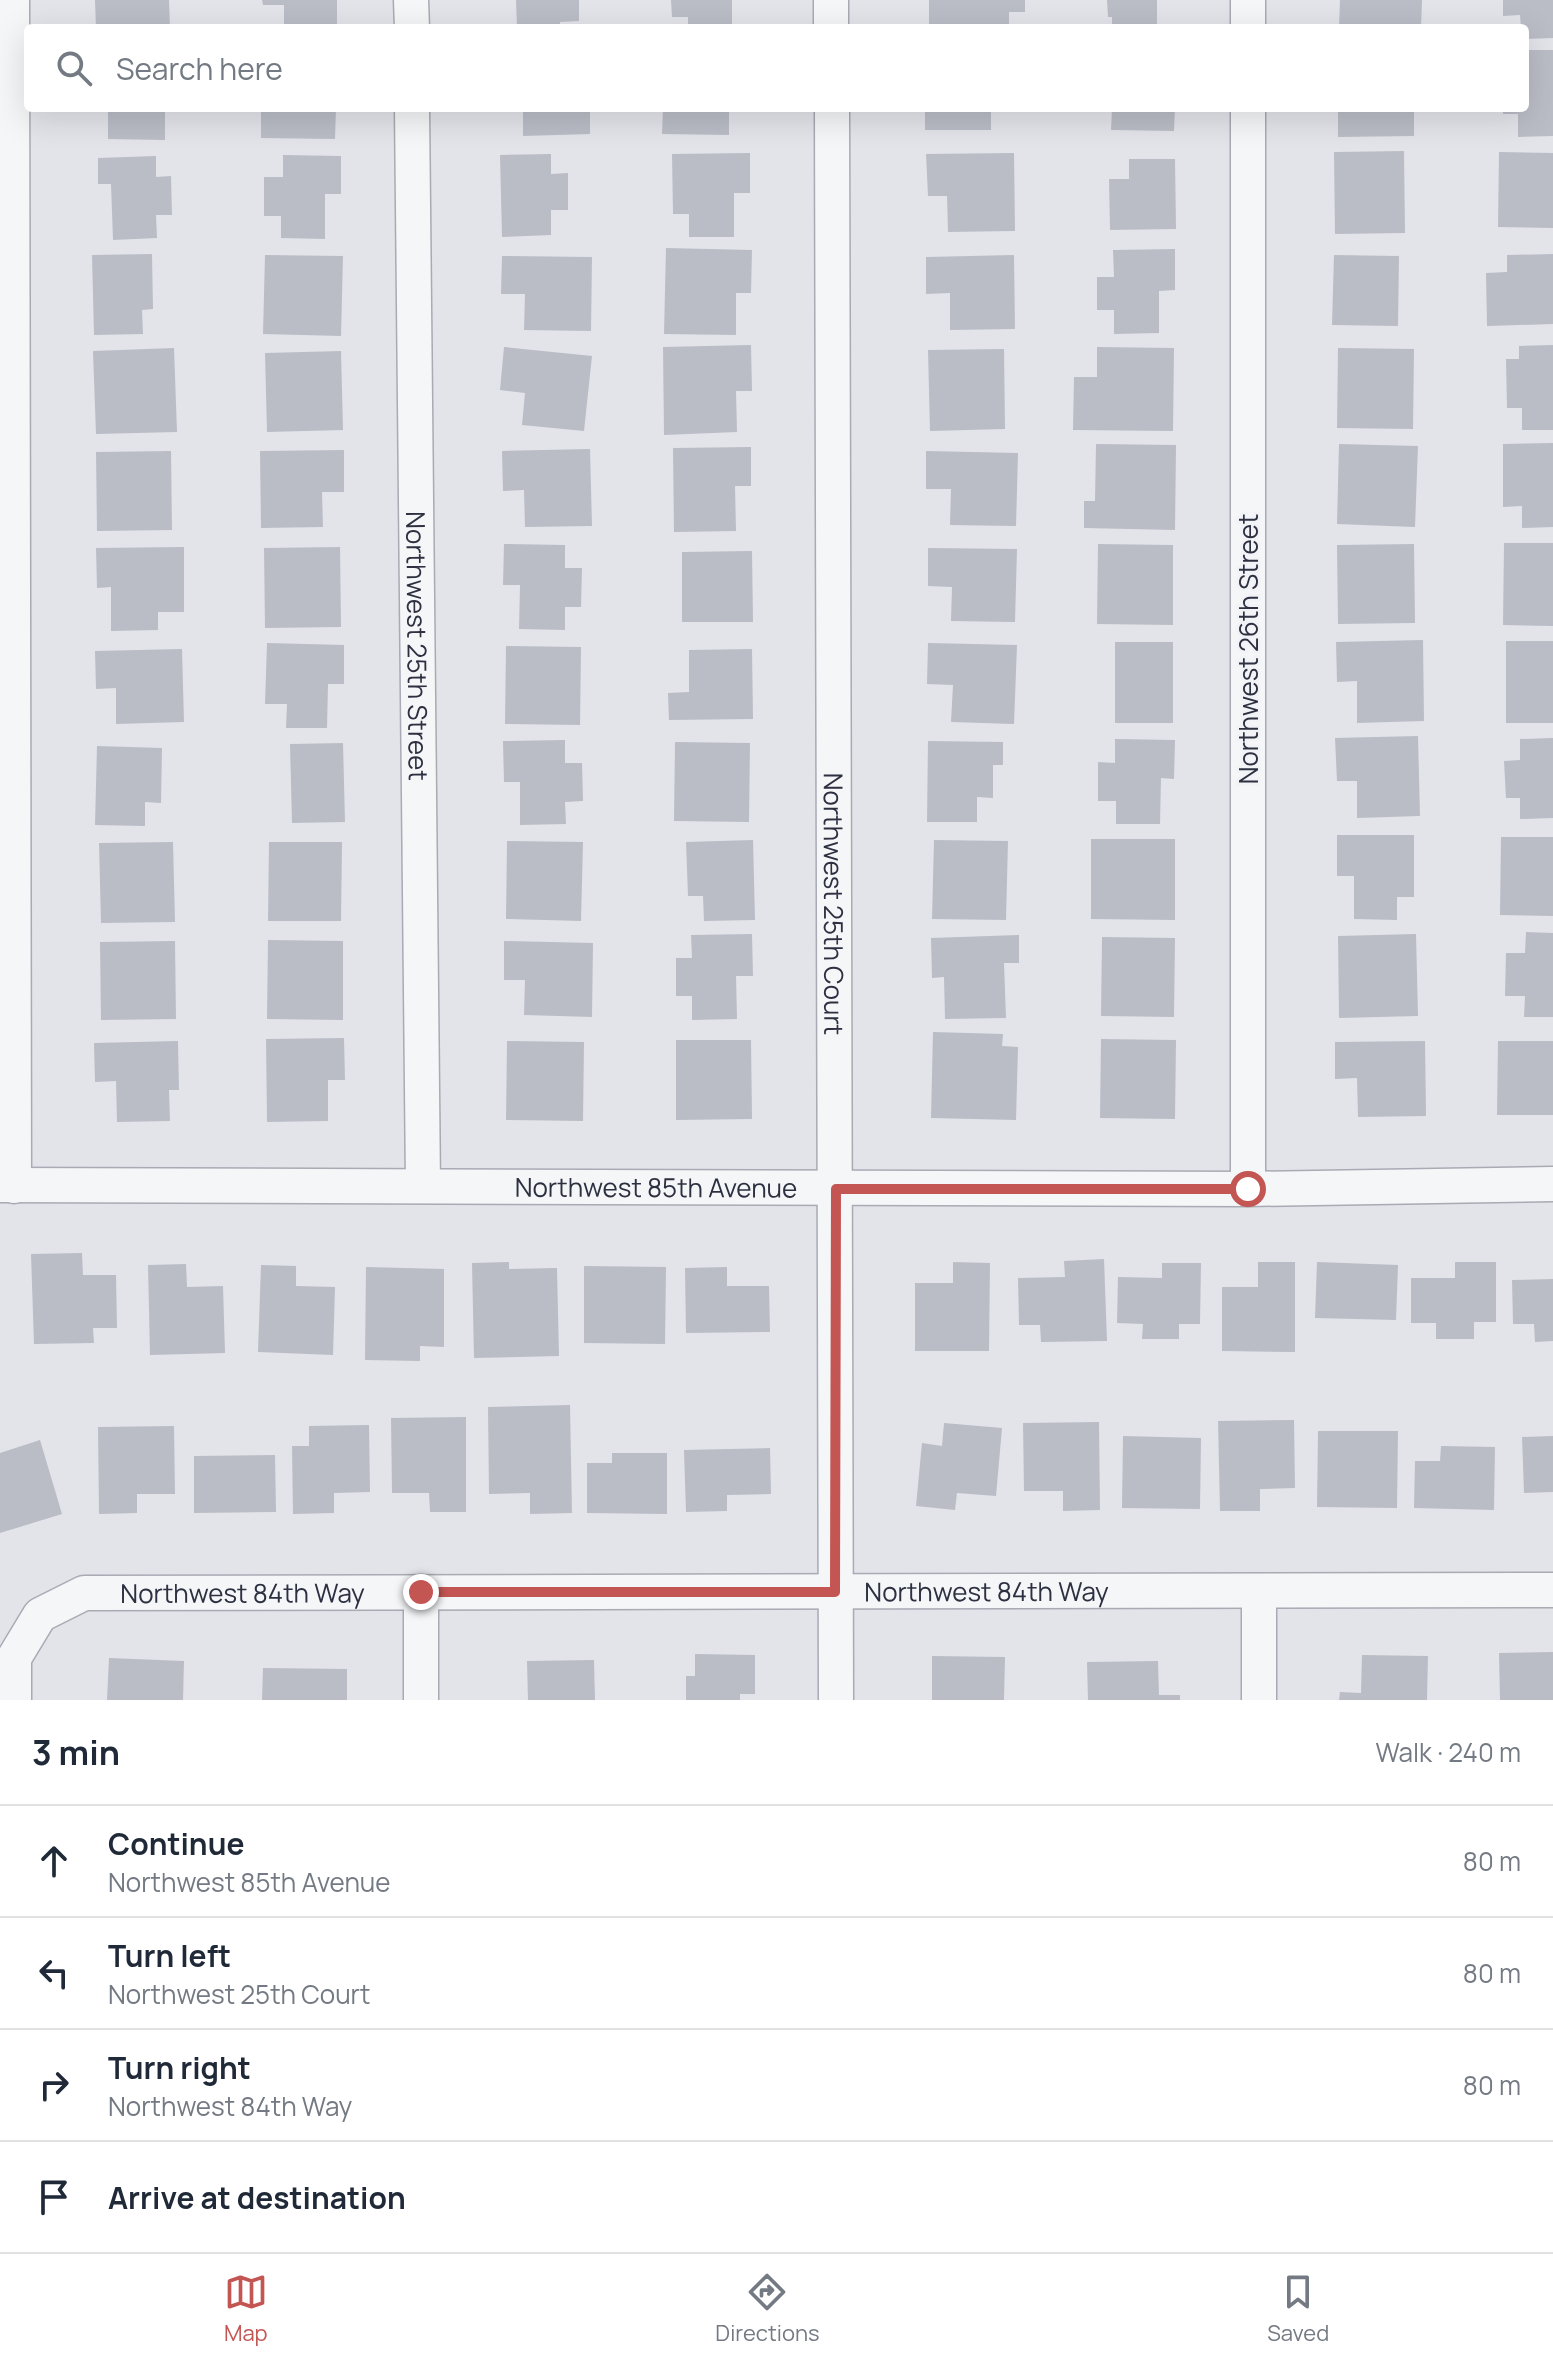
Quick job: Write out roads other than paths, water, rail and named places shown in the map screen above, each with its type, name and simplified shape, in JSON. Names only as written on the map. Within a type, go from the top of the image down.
[{"type":"street","points":[[7,1185],[12,0]]},
{"type":"street","points":[[411,0],[412,24]]},
{"type":"street","points":[[831,0],[831,24]]},
{"type":"street","points":[[1248,0],[1248,24]]},
{"type":"street","name":"Northwest 25th Street","points":[[412,112],[423,1186]]},
{"type":"street","name":"Northwest 25th Court","points":[[832,112],[836,1700]]},
{"type":"street","name":"Northwest 26th Street","points":[[1248,112],[1248,1189]]},
{"type":"street","name":"Northwest 85th Avenue","points":[[7,1185],[1248,1189],[1553,1184]]},
{"type":"street","name":"Northwest 84th Way","points":[[14,1700],[14,1658],[40,1615],[84,1593],[1553,1590]]},
{"type":"street","points":[[421,1592],[421,1700]]},
{"type":"street","points":[[1259,1592],[1259,1700]]}]
